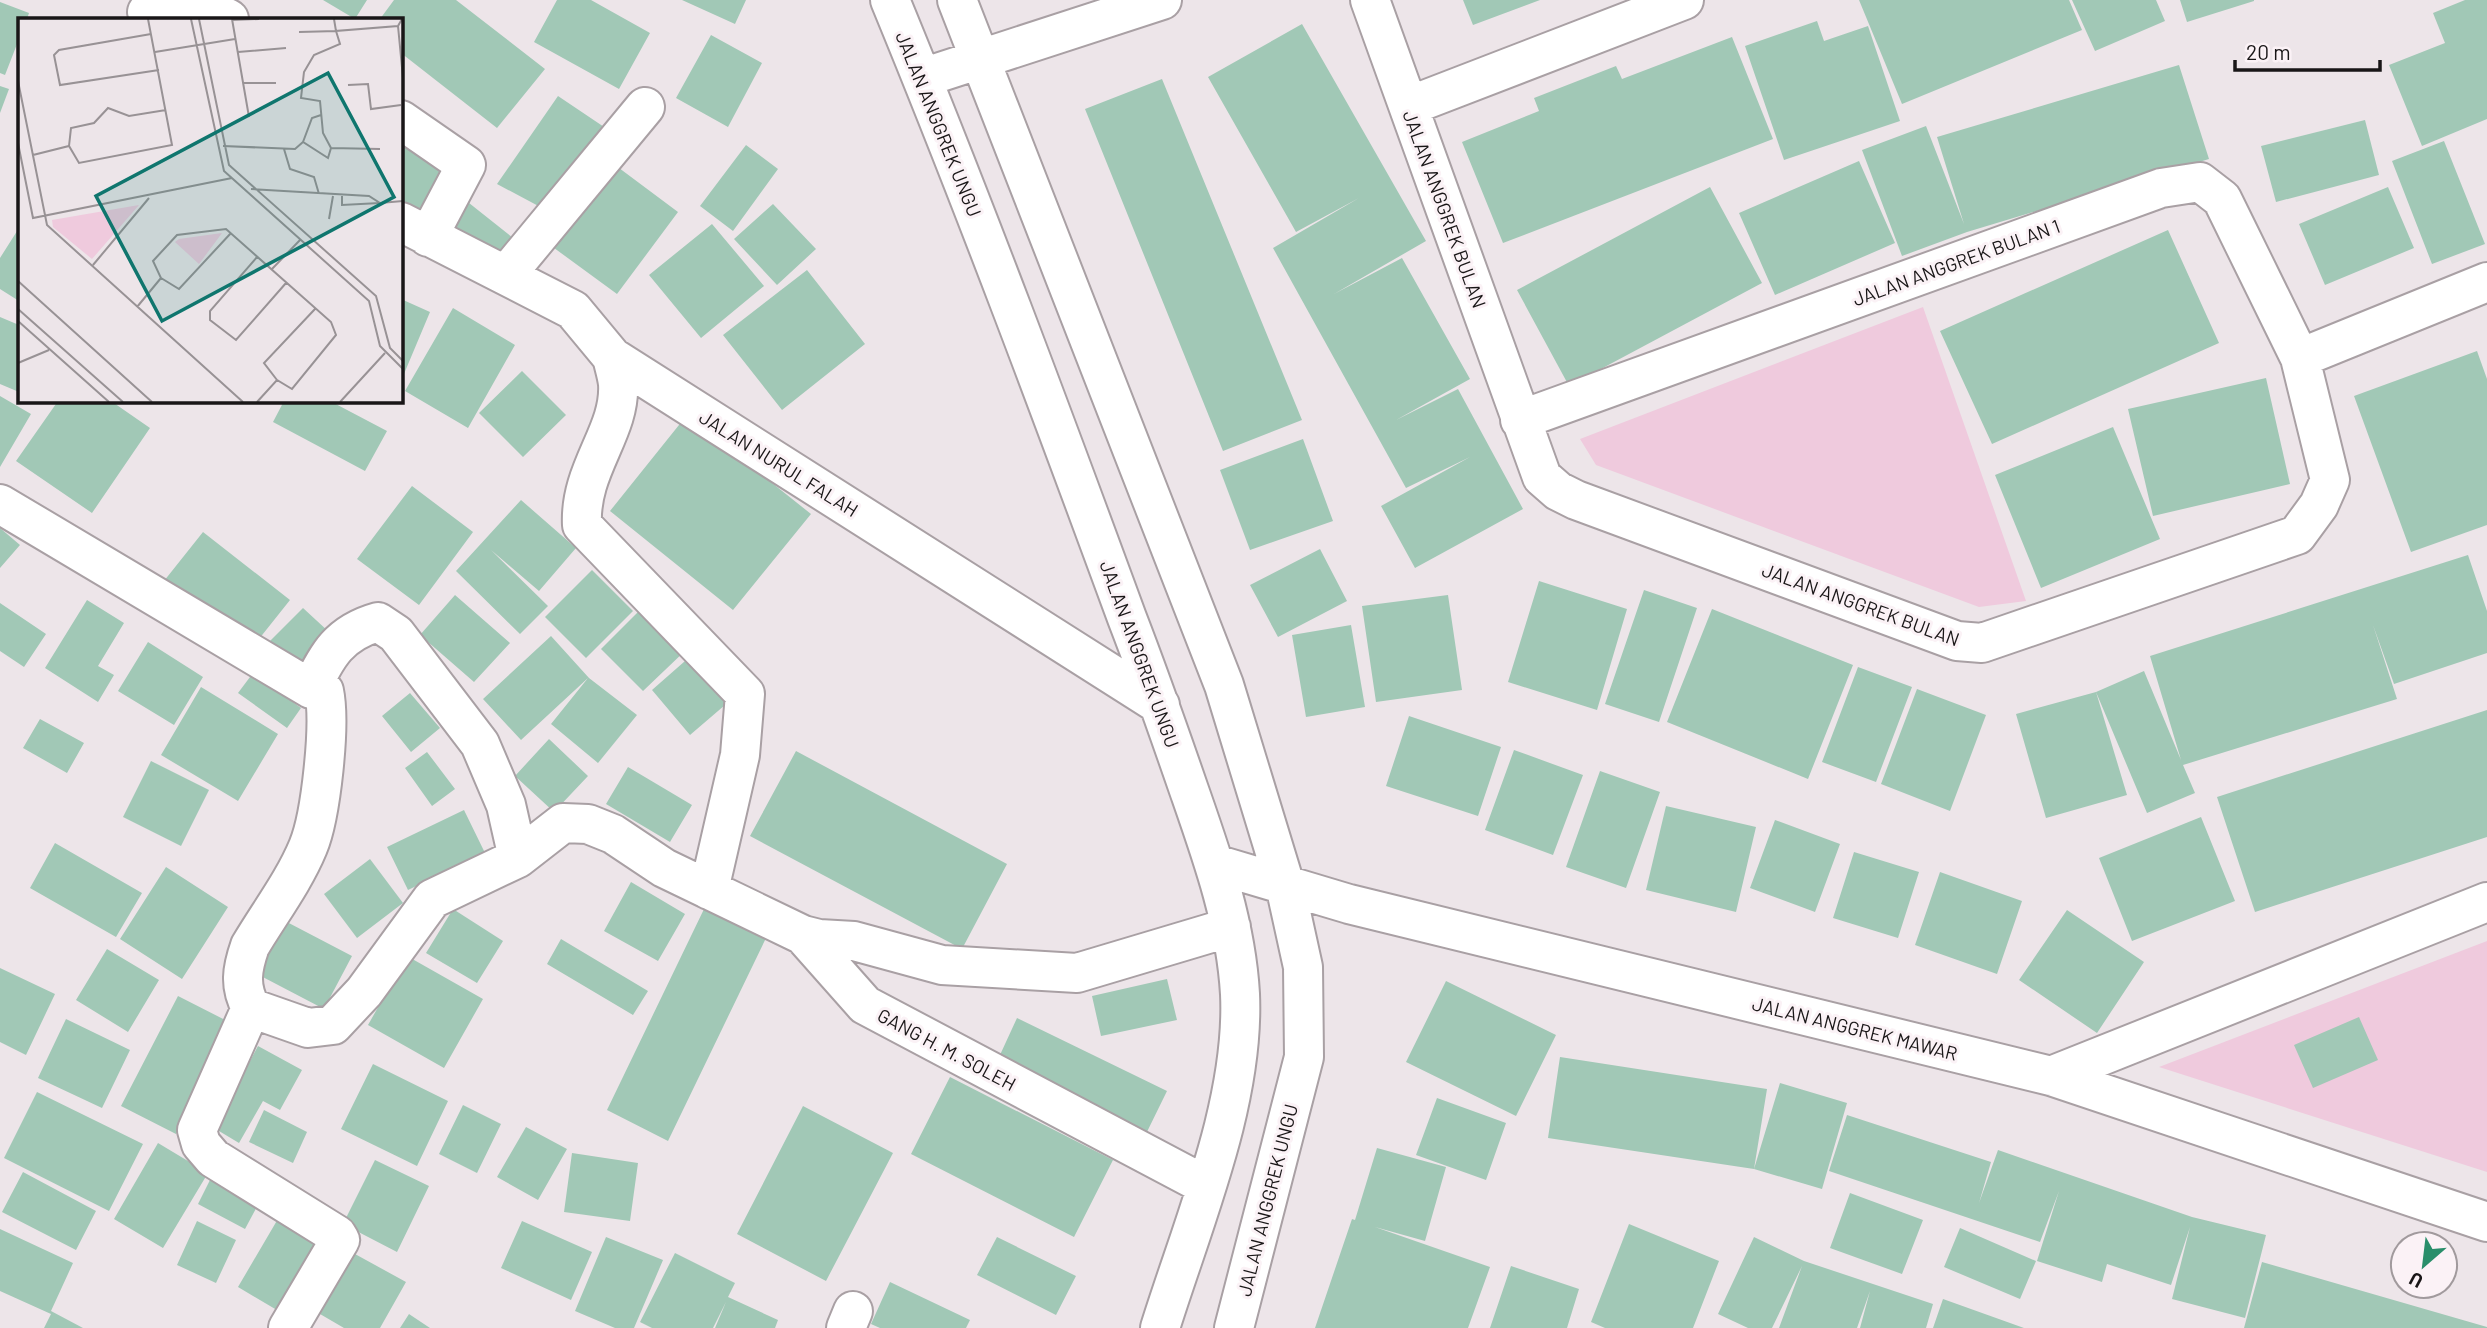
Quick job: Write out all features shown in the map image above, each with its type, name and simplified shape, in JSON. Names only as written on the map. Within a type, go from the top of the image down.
[{"type":"street","name":"JALAN ANGGREK UNGU","points":[[890,0],[1032,359],[1160,705],[1215,864],[1231,927],[1240,996],[1236,1060],[1224,1128],[1160,1328]]},
{"type":"street","name":"JALAN ANGGREK UNGU","points":[[957,0],[1224,685],[1285,885],[1303,967],[1304,1057],[1234,1328]]},
{"type":"street","points":[[922,78],[1162,0]]},
{"type":"street","name":"JALAN ANGGREK BULAN","points":[[1370,0],[1520,420],[1542,477],[1558,491],[1957,641],[1982,643],[2297,535],[2319,505],[2330,480],[2300,358]]},
{"type":"street","points":[[1409,106],[1684,0]]},
{"type":"street","points":[[138,10],[179,7],[213,11],[227,18]]},
{"type":"street","points":[[506,275],[645,107]]},
{"type":"street","points":[[402,121],[466,165],[414,230]]},
{"type":"street","name":"JALAN ANGGREK BULAN 1","points":[[1520,420],[2161,188],[2200,182],[2222,198],[2300,358]]},
{"type":"street","name":"JALAN NURUL FALAH","points":[[414,230],[573,310],[612,358],[1160,705]]},
{"type":"street","points":[[2300,358],[2487,282]]},
{"type":"street","points":[[612,358],[618,385],[613,418],[585,482],[581,503],[582,525],[745,694],[740,755],[709,890]]},
{"type":"street","points":[[0,504],[311,689],[324,691],[324,772],[309,846],[250,946],[242,990],[251,1008],[197,1130],[201,1144],[213,1158],[337,1235],[340,1240],[288,1328]]},
{"type":"street","points":[[311,689],[329,651],[360,627],[378,622],[396,634],[480,744],[506,805],[518,858]]},
{"type":"street","name":"GANG H. M. SOLEH","points":[[251,1008],[308,1028],[333,1025],[364,992],[432,899],[518,858],[563,823],[589,824],[613,834],[664,868],[803,934],[865,1006],[1205,1185]]},
{"type":"street","name":"JALAN ANGGREK MAWAR","points":[[1215,864],[1349,904],[2050,1076],[2487,1222]]},
{"type":"street","points":[[2050,1076],[2487,902]]},
{"type":"street","points":[[803,934],[819,939],[854,941],[942,965],[1077,973],[1231,927]]},
{"type":"shaded area","points":[[1923,307],[2026,601],[1979,607],[1596,465],[1580,439]]},
{"type":"shaded area","points":[[2487,941],[2487,1172],[2159,1067]]},
{"type":"building","points":[[323,0],[367,0],[353,18]]},
{"type":"building","points":[[394,0],[456,0],[545,69],[497,128],[402,54],[402,18],[381,18]]},
{"type":"building","points":[[557,0],[591,0],[650,33],[619,89],[534,42]]},
{"type":"building","points":[[682,0],[746,0],[735,24]]},
{"type":"building","points":[[1463,0],[1540,0],[1473,25]]},
{"type":"building","points":[[1859,0],[2069,0],[2082,30],[1902,104]]},
{"type":"building","points":[[2072,0],[2156,0],[2165,21],[2095,51]]},
{"type":"building","points":[[2180,0],[2254,0],[2254,1],[2187,22]]},
{"type":"building","points":[[2465,0],[2487,0],[2487,119],[2422,146],[2389,65],[2445,43],[2433,13]]},
{"type":"building","points":[[0,2],[29,13],[27,18],[18,18],[18,42],[5,75],[0,73]]},
{"type":"building","points":[[1817,21],[1824,41],[1868,26],[1900,121],[1784,160],[1745,46]]},
{"type":"building","points":[[1302,24],[1426,241],[1334,294],[1402,258],[1470,379],[1396,420],[1458,389],[1523,509],[1415,568],[1381,506],[1470,457],[1406,488],[1273,248],[1359,198],[1296,232],[1208,77]]},
{"type":"building","points":[[711,35],[762,63],[728,127],[676,98]]},
{"type":"building","points":[[1732,37],[1773,139],[1503,243],[1462,142],[1539,111],[1534,98],[1616,66],[1622,79]]},
{"type":"building","points":[[2179,65],[2209,159],[1967,232],[1902,256],[1862,150],[1926,126],[1964,224],[1937,137]]},
{"type":"building","points":[[1162,79],[1302,420],[1223,451],[1085,109]]},
{"type":"building","points":[[0,86],[9,89],[0,113]]},
{"type":"building","points":[[558,96],[616,135],[544,209],[497,184]]},
{"type":"building","points":[[2365,120],[2379,175],[2276,202],[2261,146]]},
{"type":"building","points":[[402,140],[452,171],[418,226],[402,216]]},
{"type":"building","points":[[2444,141],[2485,244],[2432,264],[2392,161]]},
{"type":"building","points":[[746,145],[778,169],[733,231],[700,206]]},
{"type":"building","points":[[1859,161],[1895,243],[1775,295],[1739,213]]},
{"type":"building","points":[[611,162],[678,212],[617,294],[550,245]]},
{"type":"building","points":[[1710,187],[1762,283],[1569,386],[1517,290]]},
{"type":"building","points":[[2388,187],[2414,248],[2325,285],[2299,224]]},
{"type":"building","points":[[464,199],[513,238],[495,261],[446,222]]},
{"type":"building","points":[[773,204],[816,249],[777,285],[734,239]]},
{"type":"building","points":[[712,224],[764,286],[701,338],[649,275]]},
{"type":"building","points":[[18,230],[18,300],[0,289],[0,258]]},
{"type":"building","points":[[2168,230],[2219,343],[1992,444],[1940,331]]},
{"type":"building","points":[[807,270],[865,344],[782,410],[723,335]]},
{"type":"building","points":[[402,299],[430,312],[402,379]]},
{"type":"building","points":[[453,308],[515,345],[468,428],[405,391]]},
{"type":"building","points":[[0,317],[18,325],[18,392],[0,384]]},
{"type":"building","points":[[2477,351],[2487,379],[2487,525],[2411,552],[2354,396]]},
{"type":"building","points":[[522,371],[566,415],[523,457],[479,413]]},
{"type":"building","points":[[2266,378],[2290,484],[2153,516],[2128,409]]},
{"type":"building","points":[[0,396],[31,414],[0,467]]},
{"type":"building","points":[[57,402],[112,402],[150,428],[92,513],[16,461]]},
{"type":"building","points":[[283,402],[332,402],[387,431],[365,471],[273,422]]},
{"type":"building","points":[[687,415],[811,514],[733,610],[610,511]]},
{"type":"building","points":[[2113,427],[2160,539],[2041,588],[1995,475]]},
{"type":"building","points":[[1303,439],[1333,521],[1250,550],[1220,470]]},
{"type":"building","points":[[412,486],[473,532],[419,605],[357,559]]},
{"type":"building","points":[[521,500],[576,548],[539,591],[491,550],[548,606],[520,634],[456,571]]},
{"type":"building","points":[[0,528],[20,545],[0,568]]},
{"type":"building","points":[[203,532],[290,600],[251,649],[164,581]]},
{"type":"building","points":[[1320,549],[1347,601],[1278,637],[1250,585]]},
{"type":"building","points":[[2468,555],[2487,611],[2487,653],[2394,684],[2373,625],[2397,699],[2183,765],[2195,793],[2147,813],[2096,692],[2144,671],[2181,760],[2150,656]]},
{"type":"building","points":[[592,570],[633,611],[586,658],[545,617]]},
{"type":"building","points":[[1539,581],[1627,609],[1597,710],[1508,682]]},
{"type":"building","points":[[1644,590],[1697,608],[1659,722],[1605,704]]},
{"type":"building","points":[[455,595],[510,643],[474,682],[420,635]]},
{"type":"building","points":[[1448,595],[1462,690],[1376,702],[1362,606]]},
{"type":"building","points":[[87,600],[124,623],[98,666],[114,675],[98,702],[45,668]]},
{"type":"building","points":[[0,603],[46,634],[24,667],[0,651]]},
{"type":"building","points":[[645,605],[687,649],[643,691],[601,649]]},
{"type":"building","points":[[303,608],[329,632],[291,671],[265,646]]},
{"type":"building","points":[[1712,609],[1853,665],[1808,779],[1667,722]]},
{"type":"building","points":[[1351,625],[1365,707],[1306,717],[1292,635]]},
{"type":"building","points":[[551,636],[589,678],[637,715],[598,763],[551,724],[588,678],[521,740],[483,699]]},
{"type":"building","points":[[148,642],[203,677],[174,725],[118,691]]},
{"type":"building","points":[[693,654],[732,699],[690,735],[652,690]]},
{"type":"building","points":[[1858,667],[1912,687],[1876,782],[1822,762]]},
{"type":"building","points":[[253,673],[301,708],[287,728],[238,693]]},
{"type":"building","points":[[201,687],[278,734],[238,801],[161,755]]},
{"type":"building","points":[[1917,689],[1986,715],[1950,811],[1881,784]]},
{"type":"building","points":[[2096,692],[2127,795],[2046,818],[2016,714]]},
{"type":"building","points":[[410,693],[440,728],[411,752],[382,716]]},
{"type":"building","points":[[2487,710],[2487,837],[2255,912],[2217,797]]},
{"type":"building","points":[[1409,716],[1501,747],[1478,816],[1386,786]]},
{"type":"building","points":[[40,719],[84,743],[67,773],[23,748]]},
{"type":"building","points":[[549,739],[588,776],[554,812],[515,776]]},
{"type":"building","points":[[1514,750],[1583,775],[1553,855],[1485,830]]},
{"type":"building","points":[[796,751],[1007,864],[962,949],[750,836]]},
{"type":"building","points":[[427,752],[455,789],[432,806],[405,768]]},
{"type":"building","points":[[151,761],[209,790],[181,846],[123,817]]},
{"type":"building","points":[[628,767],[692,805],[670,842],[606,804]]},
{"type":"building","points":[[1600,771],[1660,792],[1626,888],[1566,867]]},
{"type":"building","points":[[1666,806],[1756,827],[1736,912],[1646,890]]},
{"type":"building","points":[[464,810],[485,853],[408,890],[387,847]]},
{"type":"building","points":[[2201,817],[2235,901],[2132,941],[2099,858]]},
{"type":"building","points":[[1775,820],[1840,844],[1815,912],[1750,888]]},
{"type":"building","points":[[55,843],[142,893],[116,937],[30,888]]},
{"type":"building","points":[[1854,852],[1919,872],[1898,938],[1833,918]]},
{"type":"building","points":[[370,859],[403,903],[357,938],[324,894]]},
{"type":"building","points":[[166,867],[228,907],[182,979],[120,939]]},
{"type":"building","points":[[1940,872],[2022,901],[1997,974],[1915,945]]},
{"type":"building","points":[[631,882],[685,914],[658,961],[604,931]]},
{"type":"building","points":[[705,907],[766,938],[668,1141],[607,1110]]},
{"type":"building","points":[[453,909],[503,941],[477,983],[426,953]]},
{"type":"building","points":[[2067,910],[2144,962],[2097,1033],[2019,980]]},
{"type":"building","points":[[285,921],[352,956],[324,1009],[257,974]]},
{"type":"building","points":[[561,939],[648,991],[633,1015],[547,964]]},
{"type":"building","points":[[107,949],[159,980],[128,1032],[76,1000]]},
{"type":"building","points":[[407,956],[483,999],[444,1068],[368,1025]]},
{"type":"building","points":[[0,968],[55,994],[26,1055],[0,1042]]},
{"type":"building","points":[[1167,979],[1177,1020],[1101,1036],[1092,996]]},
{"type":"building","points":[[1446,981],[1556,1035],[1516,1116],[1406,1062]]},
{"type":"building","points":[[178,996],[233,1024],[176,1134],[121,1106]]},
{"type":"building","points":[[2359,1017],[2378,1060],[2313,1088],[2294,1045]]},
{"type":"building","points":[[1017,1018],[1167,1091],[1143,1140],[994,1068]]},
{"type":"building","points":[[66,1019],[130,1050],[102,1108],[38,1078]]},
{"type":"building","points":[[258,1046],[302,1070],[280,1110],[263,1101],[239,1143],[214,1128]]},
{"type":"building","points":[[1560,1057],[1767,1089],[1754,1169],[1548,1138]]},
{"type":"building","points":[[373,1064],[448,1101],[417,1166],[341,1129]]},
{"type":"building","points":[[950,1077],[1113,1160],[1074,1237],[911,1154]]},
{"type":"building","points":[[1780,1083],[1847,1103],[1822,1189],[1754,1169]]},
{"type":"building","points":[[37,1092],[143,1144],[109,1211],[4,1158]]},
{"type":"building","points":[[1437,1098],[1506,1123],[1486,1180],[1416,1155]]},
{"type":"building","points":[[463,1105],[501,1124],[477,1173],[439,1154]]},
{"type":"building","points":[[803,1106],[893,1153],[826,1281],[737,1234]]},
{"type":"building","points":[[264,1110],[307,1132],[293,1163],[249,1142]]},
{"type":"building","points":[[1847,1115],[1991,1162],[1979,1203],[1998,1150],[2192,1217],[2266,1235],[2245,1318],[2172,1299],[2190,1227],[2171,1285],[2107,1264],[2102,1282],[2037,1261],[2059,1191],[2040,1242],[1829,1171]]},
{"type":"building","points":[[526,1127],[567,1149],[538,1200],[497,1177]]},
{"type":"building","points":[[158,1143],[208,1173],[163,1248],[114,1219]]},
{"type":"building","points":[[1377,1148],[1446,1167],[1425,1241],[1375,1227],[1490,1267],[1468,1328],[1315,1328],[1352,1219],[1355,1220]]},
{"type":"building","points":[[572,1153],[638,1163],[630,1221],[564,1212]]},
{"type":"building","points":[[375,1160],[429,1186],[397,1252],[343,1224]]},
{"type":"building","points":[[23,1172],[96,1211],[76,1250],[2,1212]]},
{"type":"building","points":[[213,1174],[261,1199],[245,1229],[198,1204]]},
{"type":"building","points":[[1850,1193],[1923,1220],[1902,1274],[1830,1248]]},
{"type":"building","points":[[282,1212],[332,1241],[287,1316],[238,1287]]},
{"type":"building","points":[[197,1221],[236,1240],[216,1283],[177,1265]]},
{"type":"building","points":[[522,1221],[592,1252],[571,1300],[501,1268]]},
{"type":"building","points":[[1629,1224],[1719,1261],[1693,1328],[1605,1328],[1591,1322]]},
{"type":"building","points":[[1960,1228],[2036,1261],[2020,1299],[1944,1267]]},
{"type":"building","points":[[0,1229],[73,1263],[51,1311],[83,1328],[44,1328],[51,1314],[0,1291]]},
{"type":"building","points":[[606,1237],[663,1260],[634,1328],[615,1328],[575,1311]]},
{"type":"building","points":[[997,1237],[1076,1276],[1056,1315],[977,1275]]},
{"type":"building","points":[[1754,1237],[1804,1261],[1933,1304],[1926,1328],[1860,1328],[1870,1291],[1857,1328],[1779,1328],[1802,1266],[1772,1328],[1748,1328],[1718,1314]]},
{"type":"building","points":[[675,1253],[735,1283],[728,1297],[778,1320],[775,1328],[715,1328],[726,1302],[713,1328],[652,1328],[640,1322]]},
{"type":"building","points":[[355,1254],[406,1282],[380,1328],[344,1328],[320,1314]]},
{"type":"building","points":[[2262,1262],[2487,1327],[2487,1328],[2244,1328]]},
{"type":"building","points":[[1511,1266],[1579,1289],[1567,1328],[1490,1328]]},
{"type":"building","points":[[890,1282],[970,1320],[966,1328],[880,1328],[871,1324]]},
{"type":"building","points":[[1943,1299],[2024,1328],[1933,1328]]},
{"type":"building","points":[[409,1314],[430,1328],[400,1328]]}]
